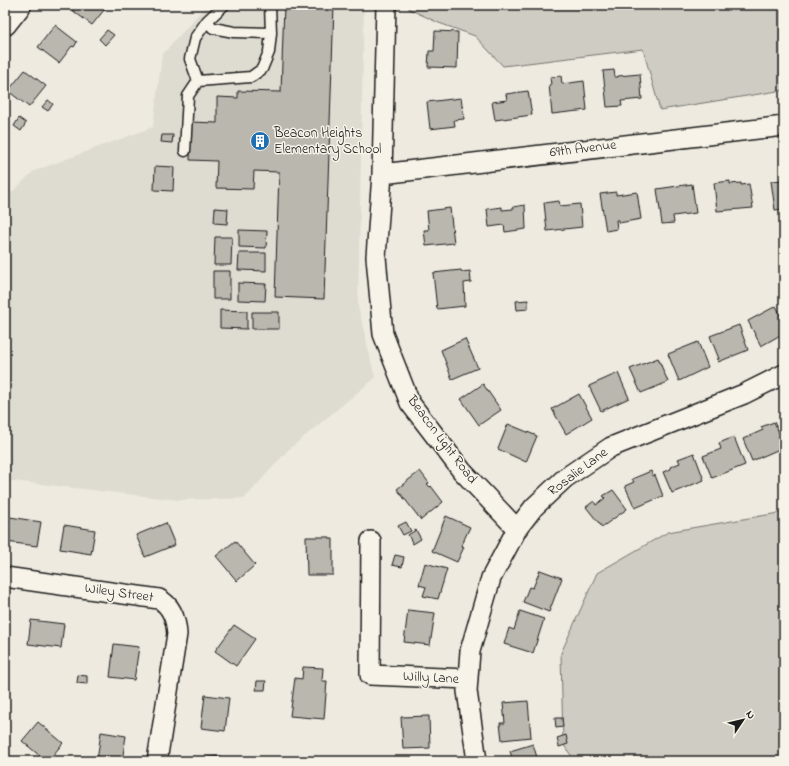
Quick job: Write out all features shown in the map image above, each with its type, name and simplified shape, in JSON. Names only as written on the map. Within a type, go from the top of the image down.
[{"type":"street","points":[[5,24],[20,5]]},
{"type":"street","name":"Beacon Light Road","points":[[386,5],[382,174],[376,257],[383,334],[410,403],[462,471],[517,528]]},
{"type":"street","name":"69th Avenue","points":[[382,174],[784,126]]},
{"type":"street","name":"Rosalie Lane","points":[[477,761],[466,691],[470,650],[491,578],[517,528],[534,507],[565,478],[611,447],[744,394],[784,374]]},
{"type":"street","name":"Willy Lane","points":[[371,540],[370,675],[468,679]]},
{"type":"street","name":"Wiley Street","points":[[5,577],[159,598],[166,603],[172,611],[177,634],[157,761]]},
{"type":"lane","points":[[198,81],[190,59],[195,38],[207,21],[224,5]]},
{"type":"lane","points":[[198,81],[251,77],[262,69],[269,52],[270,5]]},
{"type":"lane","points":[[207,21],[213,28],[234,32],[270,33]]},
{"type":"lane","points":[[185,151],[188,96],[198,81]]},
{"type":"shaded area","points":[[207,5],[364,5],[358,306],[375,378],[288,450],[245,498],[178,500],[5,480],[5,199],[34,171],[153,127],[162,55]]},
{"type":"shaded area","points":[[409,5],[784,5],[784,90],[660,110],[643,49],[503,66],[475,36],[439,23],[409,9]]},
{"type":"shaded area","points":[[784,512],[784,761],[575,761],[563,744],[561,653],[597,573],[668,532]]},
{"type":"building","points":[[76,5],[108,5],[92,25],[72,10]]},
{"type":"building","name":"Beacon Heights Elementary School","points":[[284,5],[334,5],[324,299],[275,297],[279,172],[254,171],[253,189],[216,188],[217,161],[190,160],[191,122],[217,123],[217,97],[238,98],[238,91],[281,92]]},
{"type":"building","points":[[55,25],[77,42],[59,63],[38,47]]},
{"type":"building","points":[[107,30],[114,35],[105,45],[99,39]]},
{"type":"building","points":[[435,31],[458,32],[457,68],[428,67],[429,51],[434,51]]},
{"type":"building","points":[[25,70],[46,86],[29,107],[8,91]]},
{"type":"building","points":[[614,70],[615,77],[640,74],[642,99],[621,101],[622,106],[607,107],[603,71]]},
{"type":"building","points":[[561,76],[562,84],[584,81],[587,110],[552,114],[549,85],[551,85],[550,77]]},
{"type":"building","points":[[528,91],[532,115],[495,120],[492,102],[507,100],[506,94]]},
{"type":"building","points":[[461,98],[464,119],[454,120],[455,126],[430,129],[427,102]]},
{"type":"building","points":[[48,100],[53,104],[48,111],[42,107]]},
{"type":"building","points":[[19,118],[26,123],[21,131],[14,126]]},
{"type":"building","points":[[162,135],[173,135],[172,143],[161,142]]},
{"type":"building","points":[[155,166],[174,167],[173,191],[154,190]]},
{"type":"building","points":[[784,180],[784,209],[775,210],[771,181]]},
{"type":"building","points":[[730,181],[730,184],[749,184],[753,208],[717,211],[714,183]]},
{"type":"building","points":[[692,184],[696,213],[673,216],[674,223],[662,224],[657,189]]},
{"type":"building","points":[[616,192],[616,195],[637,192],[641,219],[619,223],[618,220],[616,220],[617,229],[606,231],[600,194]]},
{"type":"building","points":[[559,201],[560,206],[580,204],[582,227],[547,231],[544,203]]},
{"type":"building","points":[[525,205],[526,229],[505,232],[504,225],[489,227],[487,209],[502,207],[502,210],[513,209],[513,207]]},
{"type":"building","points":[[215,208],[228,209],[227,224],[214,223]]},
{"type":"building","points":[[450,208],[454,243],[426,246],[424,230],[429,230],[427,211]]},
{"type":"building","points":[[239,230],[267,231],[266,248],[239,247]]},
{"type":"building","points":[[215,237],[232,237],[231,265],[214,265]]},
{"type":"building","points":[[239,253],[266,253],[266,271],[238,270]]},
{"type":"building","points":[[461,270],[462,272],[470,271],[471,282],[464,283],[465,306],[437,309],[433,273]]},
{"type":"building","points":[[213,271],[230,271],[230,299],[213,299]]},
{"type":"building","points":[[238,283],[266,284],[265,301],[238,300]]},
{"type":"building","points":[[528,300],[528,309],[517,310],[516,301]]},
{"type":"building","points":[[776,306],[784,321],[784,333],[761,346],[748,321]]},
{"type":"building","points":[[220,310],[247,311],[247,329],[220,328]]},
{"type":"building","points":[[252,312],[279,312],[279,329],[252,329]]},
{"type":"building","points":[[739,325],[748,350],[718,362],[717,359],[719,359],[710,336]]},
{"type":"building","points":[[465,339],[478,368],[452,379],[441,350]]},
{"type":"building","points":[[698,342],[708,367],[679,381],[668,354]]},
{"type":"building","points":[[658,358],[668,382],[641,393],[630,369]]},
{"type":"building","points":[[618,373],[629,398],[601,411],[589,386]]},
{"type":"building","points":[[483,384],[501,410],[479,425],[461,399]]},
{"type":"building","points":[[579,394],[592,418],[566,434],[552,409]]},
{"type":"building","points":[[774,422],[784,443],[784,447],[752,461],[743,439],[763,430],[761,427]]},
{"type":"building","points":[[508,424],[537,436],[526,462],[498,449]]},
{"type":"building","points":[[734,437],[745,465],[712,478],[703,456],[721,449],[719,443]]},
{"type":"building","points":[[694,453],[704,480],[672,493],[663,472],[680,463],[678,459]]},
{"type":"building","points":[[420,471],[429,483],[427,484],[430,487],[431,486],[443,502],[421,520],[397,489]]},
{"type":"building","points":[[651,471],[653,476],[655,475],[663,496],[635,508],[625,486],[634,482],[632,479]]},
{"type":"building","points":[[613,490],[627,509],[602,527],[586,507],[594,501],[596,505],[605,498],[603,496]]},
{"type":"building","points":[[446,516],[470,527],[461,546],[464,547],[457,562],[432,551]]},
{"type":"building","points":[[10,517],[41,522],[37,546],[6,542]]},
{"type":"building","points":[[406,522],[411,531],[403,535],[398,526]]},
{"type":"building","points":[[166,523],[175,545],[145,557],[136,535]]},
{"type":"building","points":[[64,525],[95,530],[91,554],[60,549]]},
{"type":"building","points":[[416,530],[421,539],[413,544],[408,535]]},
{"type":"building","points":[[306,537],[330,537],[330,539],[333,539],[333,575],[307,575]]},
{"type":"building","points":[[235,541],[255,565],[237,581],[216,556]]},
{"type":"building","points":[[395,555],[404,557],[402,567],[392,565]]},
{"type":"building","points":[[425,563],[447,569],[438,599],[423,596],[426,587],[419,585]]},
{"type":"building","points":[[540,570],[562,578],[549,612],[523,602],[529,587],[533,588]]},
{"type":"building","points":[[408,610],[435,613],[430,645],[404,642]]},
{"type":"building","points":[[520,611],[544,619],[533,653],[504,644],[509,628],[514,630]]},
{"type":"building","points":[[31,620],[64,624],[61,648],[28,644]]},
{"type":"building","points":[[234,625],[255,639],[236,666],[215,651]]},
{"type":"building","points":[[114,644],[139,647],[134,680],[110,677]]},
{"type":"building","points":[[303,667],[323,668],[322,681],[327,681],[324,719],[290,716],[295,678],[302,679]]},
{"type":"building","points":[[78,675],[87,676],[87,684],[77,683]]},
{"type":"building","points":[[257,681],[266,681],[265,690],[256,690]]},
{"type":"building","points":[[205,695],[229,698],[225,731],[201,728]]},
{"type":"building","points":[[528,701],[531,737],[502,740],[500,723],[505,723],[503,703]]},
{"type":"building","points":[[429,716],[430,748],[403,749],[401,717]]},
{"type":"building","points":[[555,718],[562,718],[563,727],[556,728]]},
{"type":"building","points":[[38,722],[63,743],[48,761],[46,761],[22,741]]},
{"type":"building","points":[[101,732],[126,736],[122,761],[97,761]]},
{"type":"building","points":[[566,735],[568,744],[559,747],[557,738]]},
{"type":"building","points":[[533,744],[538,761],[513,761],[510,751]]},
{"type":"building","points":[[221,756],[222,761],[198,761],[198,758]]},
{"type":"place","name":"Beacon Heights Elementary School","points":[[260,141]]}]
